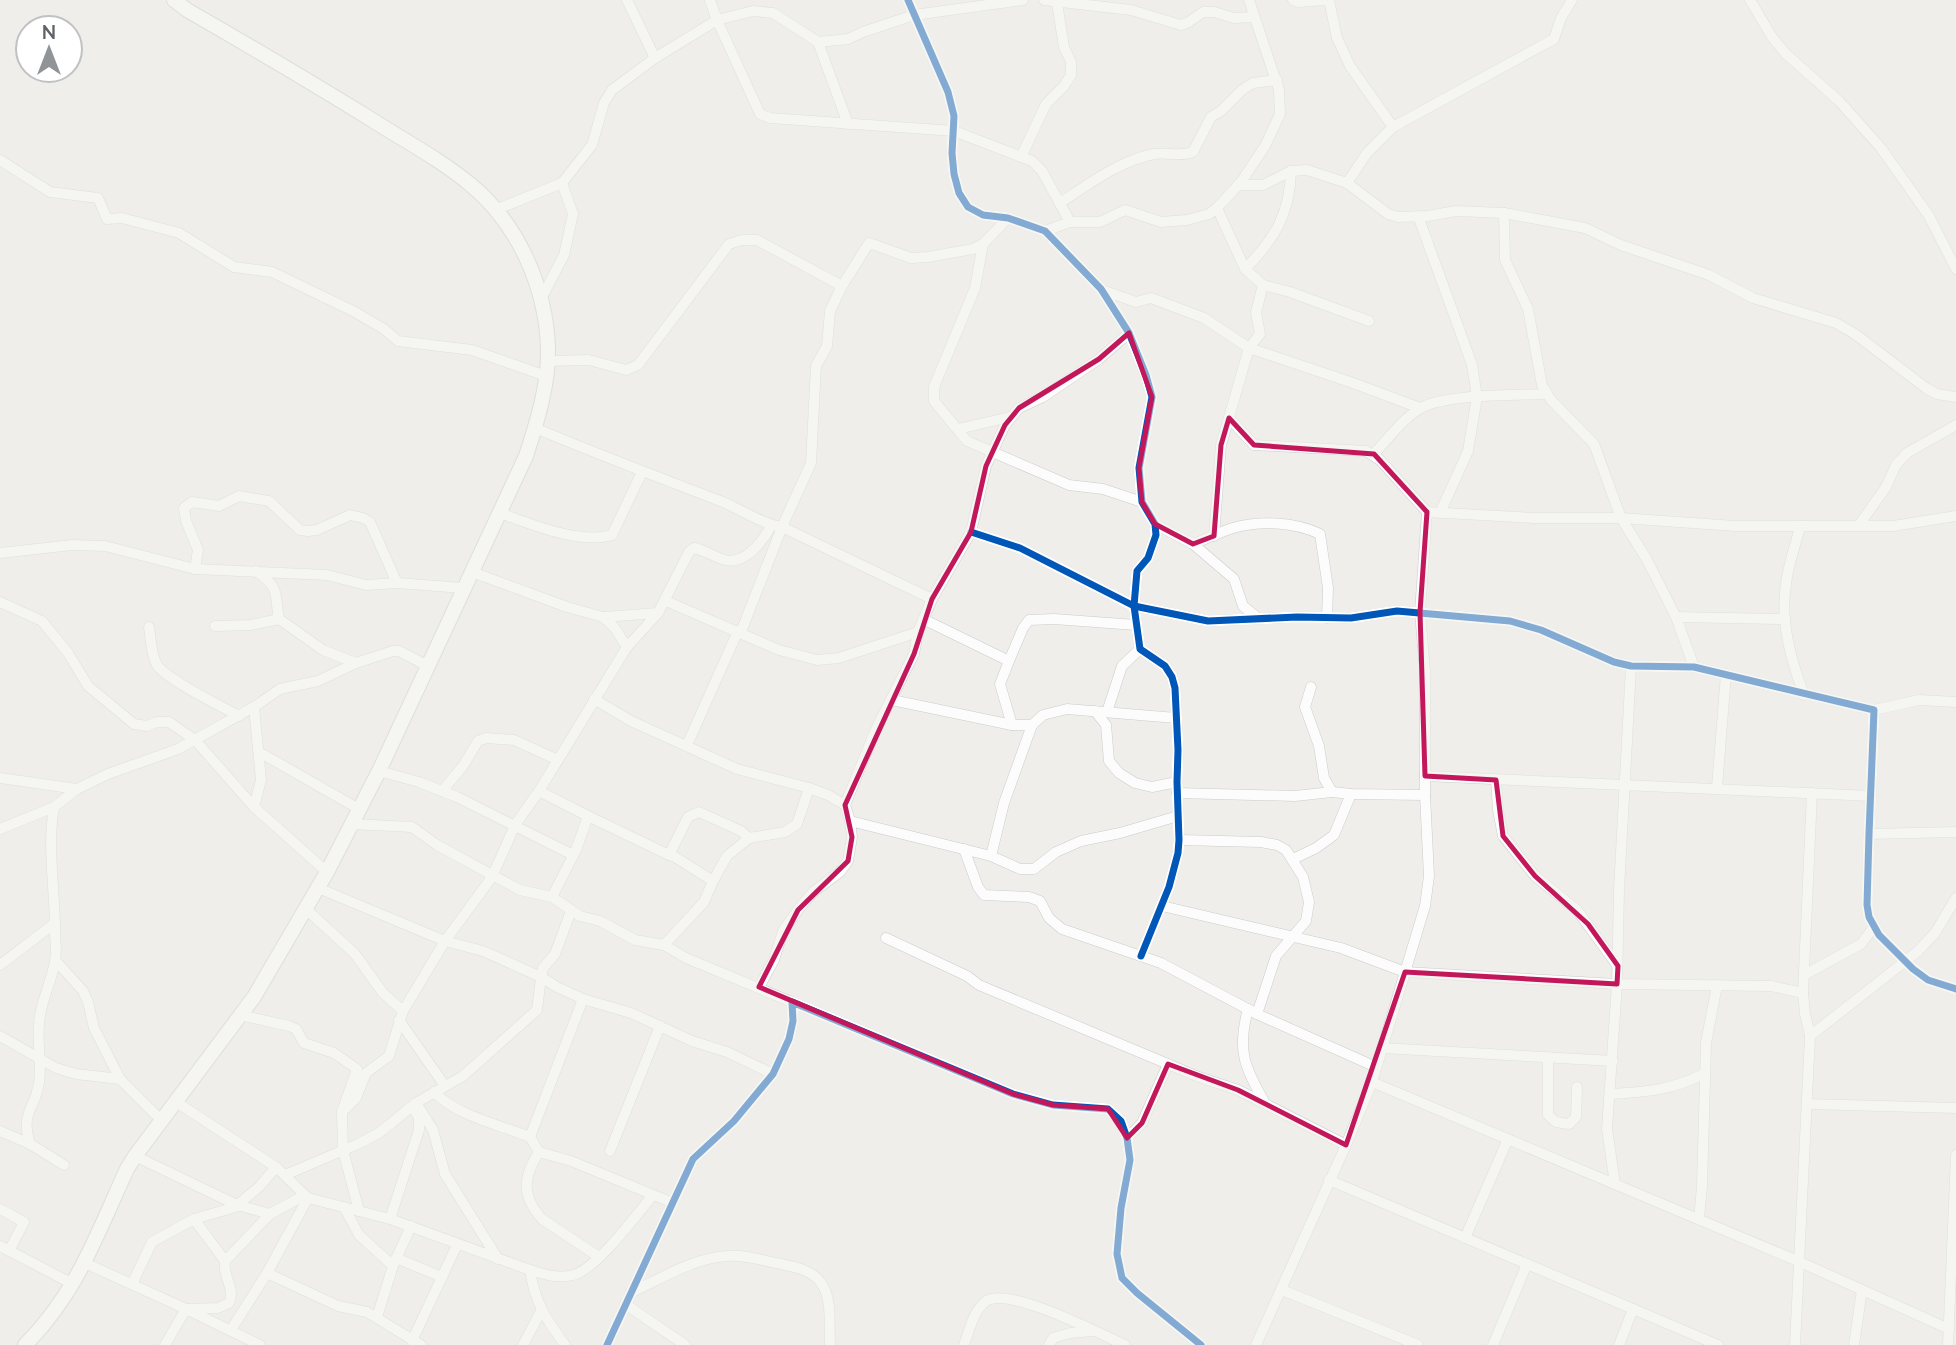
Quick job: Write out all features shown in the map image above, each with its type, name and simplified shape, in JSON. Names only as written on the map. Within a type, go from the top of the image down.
[{"type":"main road","points":[[25,1345],[57,1309],[73,1284],[135,1156],[254,997],[327,872],[379,771],[526,456],[535,428],[546,369],[546,327],[541,299],[527,259],[508,225],[471,185],[431,157],[174,0]]},
{"type":"street","points":[[628,0],[655,58]]},
{"type":"street","points":[[710,0],[760,114],[770,118],[954,131],[1032,161],[1042,171],[1070,222]]},
{"type":"street","points":[[908,0],[948,92],[954,116],[952,153],[959,193],[968,207],[983,215],[1008,218],[1045,231],[1101,289],[1129,333],[1152,397],[1139,468],[1142,502],[1155,524],[1155,540],[1148,558],[1138,571],[1134,606],[1140,649],[1165,666],[1172,677],[1178,750],[1179,840],[1175,869],[1141,956]]},
{"type":"street","points":[[818,42],[848,39],[914,15],[1023,0]]},
{"type":"street","points":[[1044,0],[1130,10],[1181,25],[1203,12],[1234,18],[1254,17]]},
{"type":"street","points":[[1045,231],[1070,222],[1100,222],[1125,210],[1161,222],[1200,218],[1217,208],[1238,185],[1265,146],[1280,114],[1277,80],[1248,0]]},
{"type":"street","points":[[1293,0],[1328,0],[1337,38],[1350,66],[1393,127]]},
{"type":"street","points":[[1347,183],[1367,153],[1393,127],[1554,39],[1561,18],[1572,0]]},
{"type":"street","points":[[1750,0],[1772,37],[1786,54],[1839,101],[1881,148],[1929,216],[1956,269]]},
{"type":"street","points":[[1021,157],[1046,104],[1071,75],[1071,62],[1064,47],[1057,3]]},
{"type":"street","points":[[495,210],[562,183],[592,145],[604,103],[612,90],[655,58],[717,20],[753,11],[773,13],[818,42],[848,124]]},
{"type":"street","points":[[1059,203],[1113,169],[1155,154],[1193,152],[1211,117],[1241,90],[1253,83],[1277,80]]},
{"type":"street","points":[[0,160],[50,192],[98,198],[107,219],[122,218],[179,233],[234,267],[272,272],[353,312],[384,329],[398,341],[472,350],[546,369],[589,360],[626,370],[638,365],[729,244],[742,240],[757,240],[842,286]]},
{"type":"street","points":[[1238,185],[1263,185],[1291,171],[1307,170],[1347,183],[1388,214],[1398,217],[1456,211],[1504,213],[1585,228],[1621,244],[1709,275],[1753,298],[1836,323],[1855,334],[1926,388],[1937,394],[1956,397]]},
{"type":"street","points":[[1245,268],[1264,250],[1277,231],[1291,194],[1291,171]]},
{"type":"street","points":[[541,299],[564,255],[573,214],[562,183]]},
{"type":"street","points":[[1217,208],[1245,268],[1263,285],[1369,321]]},
{"type":"street","points":[[1504,213],[1505,260],[1528,309],[1542,385],[1547,394],[1594,444],[1621,518],[1646,558],[1676,617],[1694,667]]},
{"type":"street","points":[[1418,216],[1472,365],[1476,397],[1468,451],[1440,513]]},
{"type":"street","points":[[687,745],[740,631],[811,463],[816,366],[827,346],[830,311],[842,286],[869,243],[911,258],[973,249],[983,243],[1008,218]]},
{"type":"street","points":[[983,243],[975,288],[934,387],[934,401],[967,441],[1069,485],[1103,489],[1142,502]]},
{"type":"street","points":[[1214,536],[1221,445],[1249,348],[1260,334],[1256,312],[1263,285]]},
{"type":"street","points":[[1101,289],[1136,302],[1151,298],[1204,318],[1249,348],[1420,408]]},
{"type":"street","points":[[759,987],[775,960],[783,931],[813,892],[834,877],[848,861],[852,846],[850,821],[845,805],[876,729],[914,654],[918,632],[932,599],[971,532],[991,452],[1010,417],[1019,408],[1043,397],[1099,359],[1129,333]]},
{"type":"street","points":[[1374,454],[1420,408],[1430,403],[1476,397],[1547,394]]},
{"type":"street","points":[[958,429],[1010,417]]},
{"type":"street","points":[[1229,418],[1254,445],[1349,448],[1374,454],[1427,512],[1535,518],[1621,518],[1735,526],[1913,524],[1956,516]]},
{"type":"street","points":[[1859,525],[1886,487],[1896,465],[1907,453],[1956,425]]},
{"type":"street","points":[[535,428],[742,510],[771,526],[782,527],[932,599]]},
{"type":"street","points":[[500,513],[556,531],[600,538],[612,535],[642,472]]},
{"type":"street","points":[[195,569],[198,550],[186,521],[184,508],[192,502],[219,506],[239,496],[268,501],[300,530],[317,530],[350,515],[363,517],[369,522],[397,583]]},
{"type":"street","points":[[1256,1345],[1372,1082],[1425,906],[1428,889],[1424,795],[1425,664],[1420,612],[1427,512]]},
{"type":"street","points":[[1155,524],[1192,544],[1234,579],[1243,606],[1258,618]]},
{"type":"street","points":[[1192,544],[1235,527],[1270,524],[1307,528],[1320,534],[1328,588],[1327,618]]},
{"type":"street","points":[[342,1112],[356,1098],[366,1073],[389,1056],[401,1016],[445,941],[492,877],[515,825],[539,791],[627,648],[666,601],[689,552],[694,548],[727,561],[740,560],[764,539],[771,526]]},
{"type":"street","points":[[1800,526],[1786,583],[1785,619],[1791,659],[1804,695]]},
{"type":"street","points":[[971,532],[1020,548],[1134,606],[1208,621],[1351,618],[1397,611],[1420,612],[1523,624],[1631,666],[1694,667],[1874,710],[1919,700],[1956,702]]},
{"type":"street","points":[[0,553],[72,545],[105,546],[195,569],[327,575],[366,585],[397,583],[463,588]]},
{"type":"street","points":[[256,571],[272,582],[277,595],[279,620]]},
{"type":"street","points":[[471,572],[567,607],[603,617],[658,613]]},
{"type":"street","points":[[666,601],[779,650],[817,660],[839,658],[918,632]]},
{"type":"street","points":[[0,602],[42,621],[68,653],[88,686],[134,724],[147,726],[157,722],[169,722],[195,740],[254,807],[327,872]]},
{"type":"street","points":[[603,617],[614,627],[627,648]]},
{"type":"street","points":[[1676,617],[1785,619]]},
{"type":"street","points":[[923,619],[1009,661]]},
{"type":"street","points":[[1012,725],[1000,684],[1023,628],[1029,620],[1054,619],[1136,625]]},
{"type":"street","points":[[215,626],[251,625],[279,620],[323,650],[356,663]]},
{"type":"street","points":[[149,627],[158,667],[178,682],[239,716]]},
{"type":"street","points":[[1107,712],[1122,666],[1140,649]]},
{"type":"street","points":[[0,829],[54,807],[77,789],[108,774],[178,749],[239,716],[280,689],[318,681],[356,663],[399,651],[428,666]]},
{"type":"street","points":[[1615,1184],[1607,1138],[1618,966],[1631,666]]},
{"type":"street","points":[[1717,788],[1727,674]]},
{"type":"street","points":[[1311,687],[1305,707],[1319,746],[1324,778],[1332,792]]},
{"type":"street","points":[[594,699],[631,721],[750,775],[809,789],[828,795],[845,805]]},
{"type":"street","points":[[892,700],[1012,725],[1032,724]]},
{"type":"street","points":[[254,707],[261,780],[254,807]]},
{"type":"street","points":[[991,856],[1004,803],[1032,724],[1043,715],[1068,709],[1176,718]]},
{"type":"street","points":[[1874,710],[1867,905],[1874,927],[1905,962],[1928,980],[1956,989]]},
{"type":"street","points":[[1095,711],[1106,725],[1109,761],[1119,773],[1135,783],[1152,787],[1295,796],[1332,792],[1424,795]]},
{"type":"street","points":[[442,791],[463,766],[478,741],[486,738],[514,740],[558,760]]},
{"type":"street","points":[[259,752],[359,809]]},
{"type":"street","points":[[379,771],[442,791],[573,855]]},
{"type":"street","points":[[1424,776],[1871,796]]},
{"type":"street","points":[[0,778],[77,789]]},
{"type":"street","points":[[1496,780],[1503,836],[1535,876],[1577,910],[1618,966]]},
{"type":"street","points":[[663,945],[704,902],[727,856],[749,838],[785,832],[797,824],[809,789]]},
{"type":"street","points":[[539,791],[675,857],[713,881]]},
{"type":"street","points":[[1795,1345],[1810,1036],[1803,993],[1812,793]]},
{"type":"street","points":[[1293,859],[1334,835],[1351,794]]},
{"type":"street","points":[[30,1144],[26,1133],[27,1115],[38,1088],[41,1072],[38,1057],[38,1021],[55,960],[50,837],[54,807]]},
{"type":"street","points":[[669,855],[688,817],[699,812],[729,825],[749,838]]},
{"type":"street","points":[[552,897],[573,855],[588,816]]},
{"type":"street","points":[[850,821],[991,856],[1020,869],[1034,869],[1056,852],[1081,841],[1178,816]]},
{"type":"street","points":[[351,824],[412,827],[432,842],[520,890],[552,897],[571,911],[600,921],[635,940],[663,945],[686,958],[1013,1094],[1053,1105],[1108,1109],[1121,1121],[1130,1160],[1121,1208],[1117,1254],[1122,1278],[1200,1345]]},
{"type":"street","points":[[1869,834],[1956,832]]},
{"type":"street","points":[[1179,840],[1261,842],[1278,845],[1286,850],[1303,877],[1309,902],[1306,921],[1276,956],[1242,1045],[1245,1063],[1265,1103]]},
{"type":"street","points":[[964,849],[978,887],[984,895],[1029,897],[1040,901],[1049,918],[1062,929],[1161,963],[1253,1012],[1376,1067]]},
{"type":"street","points":[[318,888],[445,941],[483,950],[541,977],[557,988],[631,1013],[773,1074]]},
{"type":"street","points":[[1810,1036],[1905,962],[1935,933],[1956,898]]},
{"type":"street","points":[[1161,905],[1342,948],[1405,972],[1617,984],[1771,986],[1803,993]]},
{"type":"street","points":[[306,909],[355,954],[401,1016],[445,1086]]},
{"type":"street","points":[[285,1175],[379,1133],[414,1104],[463,1076],[537,1010],[543,968],[555,954],[571,911]]},
{"type":"street","points":[[0,965],[55,923]]},
{"type":"street","points":[[1804,975],[1861,944],[1874,927]]},
{"type":"street","points":[[886,938],[967,976],[979,985],[1265,1103],[1346,1145]]},
{"type":"street","points":[[55,960],[83,991],[94,1028],[120,1079],[162,1121]]},
{"type":"street","points":[[1699,1219],[1706,1043],[1717,985]]},
{"type":"street","points":[[530,1137],[583,999]]},
{"type":"street","points":[[607,1345],[693,1159],[734,1121],[773,1074],[789,1039],[793,1021],[792,1002]]},
{"type":"street","points":[[240,1015],[296,1029],[304,1043],[334,1053],[357,1069],[342,1112],[343,1150],[359,1211]]},
{"type":"street","points":[[610,1152],[660,1026]]},
{"type":"street","points":[[0,1036],[56,1068],[76,1074],[120,1079]]},
{"type":"street","points":[[1382,1048],[1613,1061]]},
{"type":"street","points":[[1548,1057],[1548,1115],[1556,1122],[1569,1124],[1576,1117],[1577,1087]]},
{"type":"street","points":[[1127,1138],[1142,1124],[1168,1064]]},
{"type":"street","points":[[1611,1094],[1668,1089],[1686,1084],[1705,1073]]},
{"type":"street","points":[[1372,1082],[1800,1262],[1949,1329]]},
{"type":"street","points":[[433,1092],[442,1101],[530,1137],[539,1152],[572,1161],[673,1203]]},
{"type":"street","points":[[177,1102],[276,1167],[307,1197],[390,1219],[457,1245],[549,1275],[582,1272],[599,1257],[653,1195]]},
{"type":"street","points":[[390,1219],[419,1130],[419,1118],[414,1104]]},
{"type":"street","points":[[414,1104],[433,1130],[444,1174],[498,1259]]},
{"type":"street","points":[[1807,1104],[1956,1108]]},
{"type":"street","points":[[0,1131],[30,1144],[64,1165]]},
{"type":"street","points":[[1465,1238],[1508,1139]]},
{"type":"street","points":[[539,1152],[526,1178],[529,1200],[542,1219],[599,1257]]},
{"type":"street","points":[[1948,1345],[1953,1301],[1956,1155]]},
{"type":"street","points":[[135,1156],[238,1205],[270,1214]]},
{"type":"street","points":[[132,1284],[152,1242],[194,1219],[238,1205],[259,1187],[276,1167]]},
{"type":"street","points":[[1329,1180],[1718,1345]]},
{"type":"street","points":[[187,1309],[218,1308],[229,1303],[232,1293],[224,1270],[225,1261],[270,1214],[307,1197]]},
{"type":"street","points":[[231,1330],[267,1273],[307,1197]]},
{"type":"street","points":[[344,1207],[359,1236],[395,1262],[442,1277]]},
{"type":"street","points":[[0,1209],[24,1223],[5,1249],[73,1284]]},
{"type":"street","points":[[194,1219],[225,1261]]},
{"type":"street","points":[[377,1317],[395,1262],[411,1226]]},
{"type":"street","points":[[267,1273],[338,1306],[377,1317],[417,1343],[457,1245]]},
{"type":"street","points":[[630,1293],[682,1269],[725,1256],[739,1256],[795,1267],[815,1276],[822,1284],[826,1294],[830,1345]]},
{"type":"street","points":[[85,1263],[260,1345]]},
{"type":"street","points":[[1493,1345],[1527,1264]]},
{"type":"street","points":[[530,1270],[541,1311],[565,1345]]},
{"type":"street","points":[[1282,1290],[1418,1345]]},
{"type":"street","points":[[1854,1345],[1862,1290]]},
{"type":"street","points":[[964,1345],[977,1311],[986,1300],[1000,1296],[1036,1306],[1125,1345]]},
{"type":"street","points":[[625,1304],[685,1345]]},
{"type":"street","points":[[165,1345],[187,1309]]},
{"type":"street","points":[[1619,1345],[1633,1309]]},
{"type":"street","points":[[523,1345],[541,1311]]},
{"type":"street","points":[[1049,1345],[1054,1338],[1094,1331]]},
{"type":"highlighted area","points":[[1129,333],[1152,397],[1139,468],[1142,502],[1155,524],[1193,544],[1214,536],[1221,445],[1229,418],[1254,445],[1374,454],[1427,512],[1420,612],[1425,776],[1496,780],[1503,836],[1535,876],[1588,924],[1618,966],[1617,984],[1405,972],[1346,1145],[1238,1090],[1168,1064],[1142,1123],[1127,1138],[1108,1109],[1053,1105],[1013,1094],[759,987],[798,910],[848,861],[852,837],[845,805],[914,654],[932,599],[971,532],[986,466],[1005,425],[1019,408],[1099,359]]},
{"type":"cycle path","points":[[908,0],[948,92],[954,116],[952,153],[959,193],[968,207],[983,215],[1008,218],[1045,231],[1101,289],[1129,333],[1152,397],[1139,468],[1142,502],[1155,524],[1156,535],[1148,558],[1137,571],[1134,606],[1140,649],[1165,666],[1175,688],[1179,840],[1169,887],[1141,956]]},
{"type":"cycle path","points":[[971,532],[1020,548],[1134,606],[1208,621],[1297,617],[1351,618],[1397,611],[1510,621],[1541,630],[1614,662],[1631,666],[1694,667],[1874,710],[1867,905],[1869,917],[1879,935],[1913,969],[1928,980],[1956,989]]},
{"type":"cycle path","points":[[607,1345],[693,1159],[734,1121],[773,1074],[789,1039],[793,1021],[792,1002],[1013,1094],[1053,1105],[1108,1109],[1121,1121],[1130,1160],[1121,1208],[1117,1254],[1122,1278],[1201,1345]]}]
